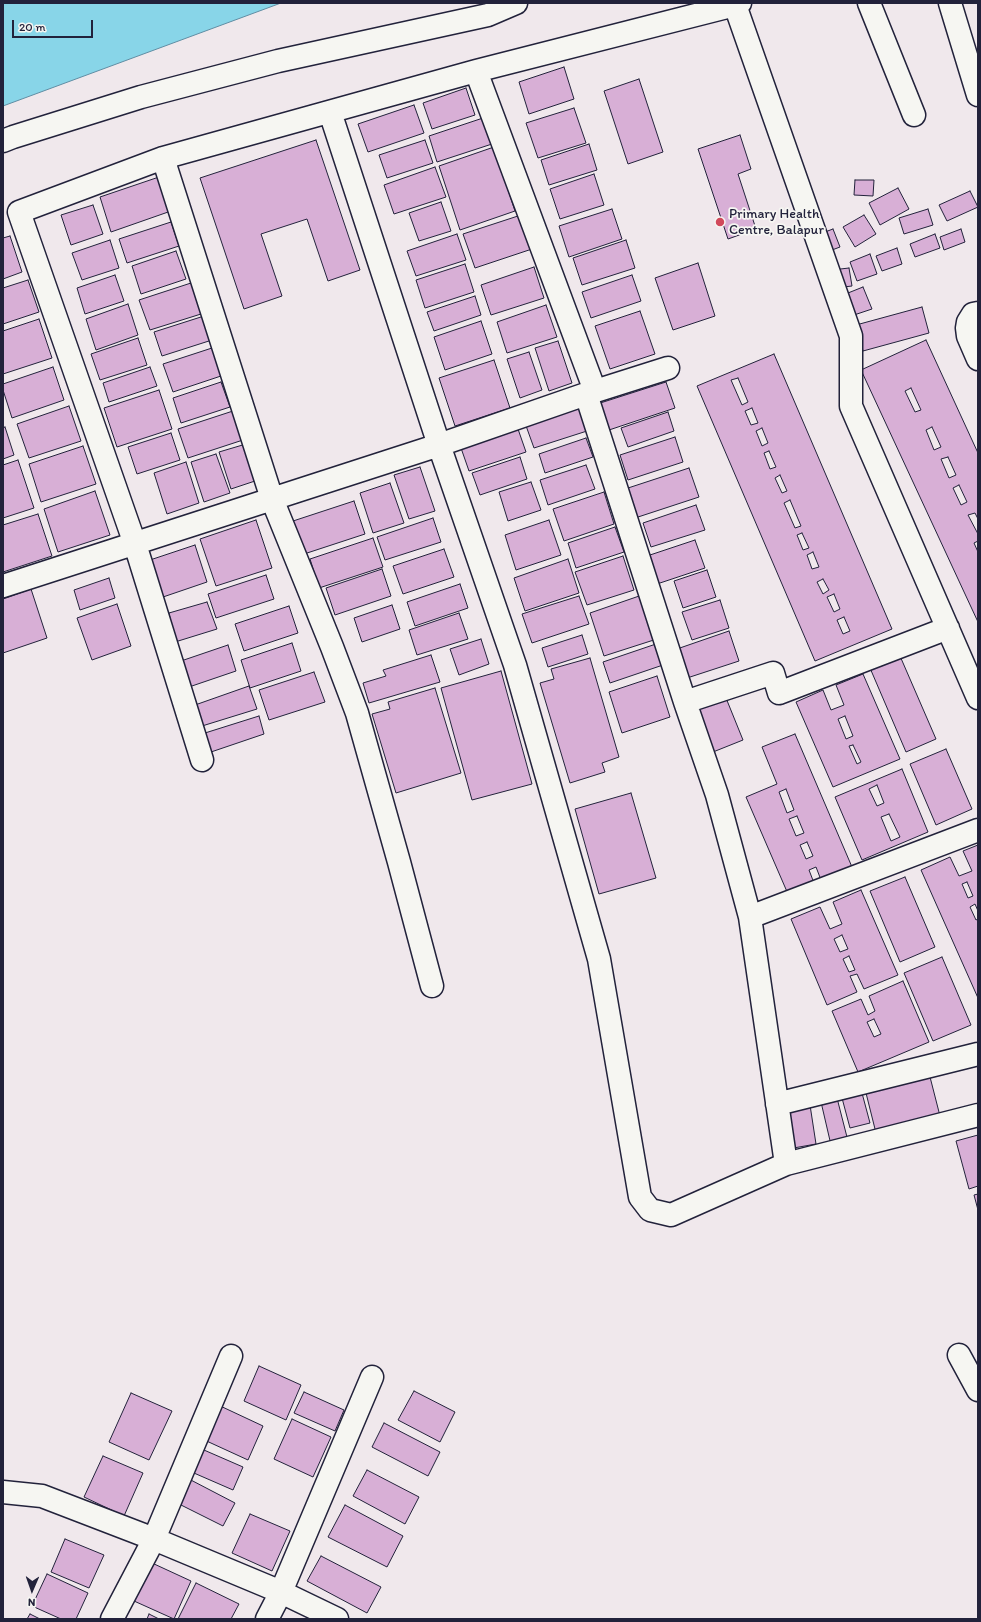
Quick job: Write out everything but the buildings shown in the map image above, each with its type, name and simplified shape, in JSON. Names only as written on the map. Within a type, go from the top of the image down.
[{"type":"street","points":[[3,141],[141,97],[278,61],[488,15],[516,3]]},
{"type":"street","points":[[870,3],[914,115]]},
{"type":"street","points":[[950,3],[978,95]]},
{"type":"street","points":[[202,760],[136,544],[11,215],[163,158],[476,71],[738,4],[851,336],[851,406],[978,698]]},
{"type":"street","points":[[476,71],[591,392],[685,702],[717,795],[750,917],[786,1164]]},
{"type":"street","points":[[330,112],[439,445],[515,665],[599,959],[640,1196],[650,1210],[671,1215],[786,1164],[978,1115]]},
{"type":"street","points":[[163,158],[272,499],[357,713],[432,986]]},
{"type":"street","points":[[978,314],[973,314],[968,322],[967,328],[968,336],[978,359]]},
{"type":"street","points":[[3,586],[439,445],[591,392],[668,368]]},
{"type":"street","points":[[685,702],[773,673],[779,693],[948,628]]},
{"type":"street","points":[[750,917],[978,830]]},
{"type":"street","points":[[777,1104],[978,1054]]},
{"type":"street","points":[[959,1355],[978,1390]]},
{"type":"street","points":[[112,1619],[154,1539],[231,1356]]},
{"type":"street","points":[[267,1619],[281,1592],[372,1377]]},
{"type":"street","points":[[3,1492],[42,1496],[154,1539],[281,1592],[337,1619]]},
{"type":"water","points":[[3,3],[281,3],[3,106]]},
{"type":"place","name":"Primary Health Centre, Balapur","points":[[720,222]]}]
